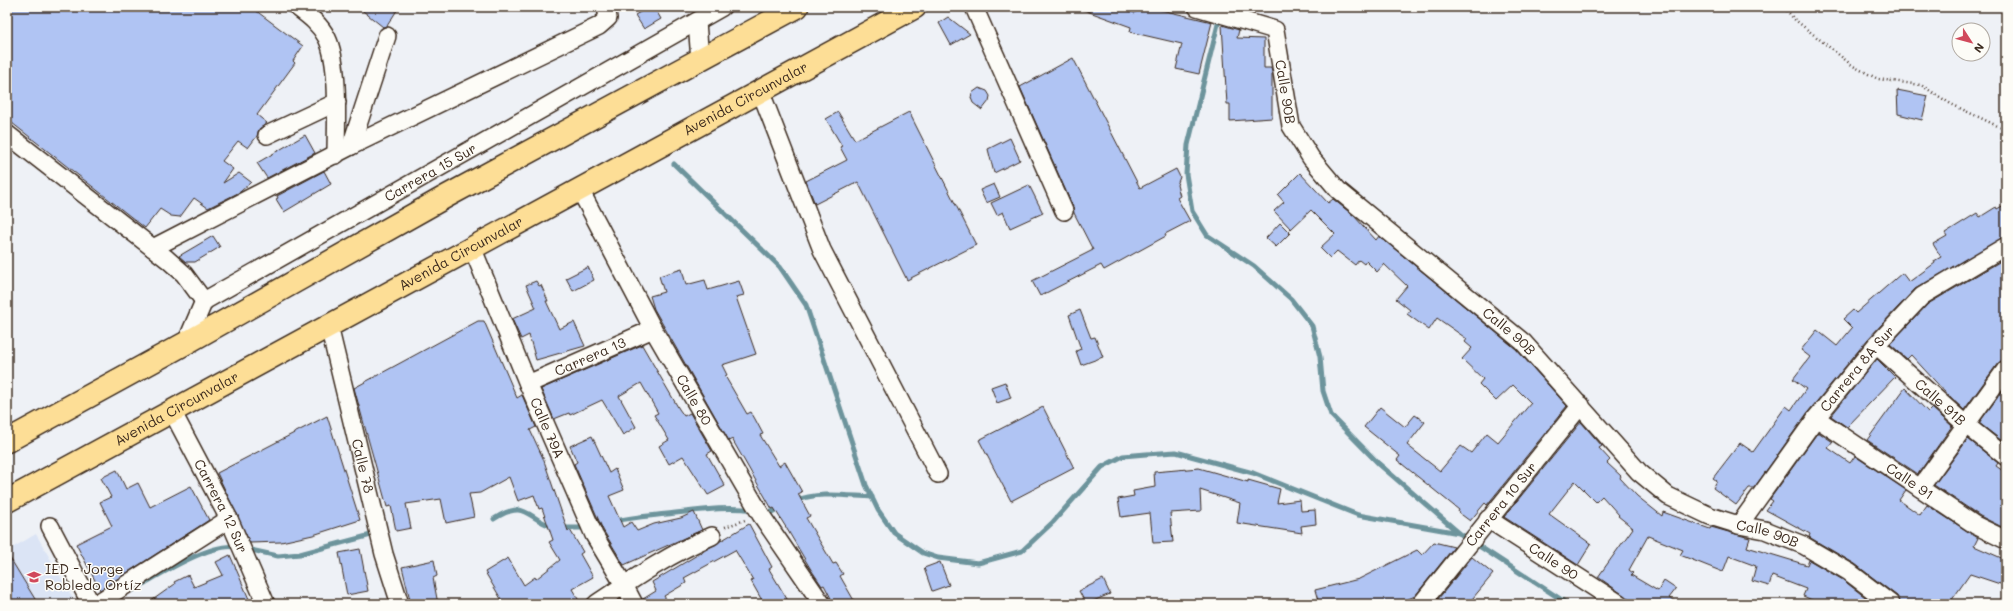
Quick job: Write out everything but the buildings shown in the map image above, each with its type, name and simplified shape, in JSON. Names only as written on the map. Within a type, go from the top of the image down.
[{"type":"highway","points":[[7,441],[186,343],[447,196],[798,7]]},
{"type":"highway","name":"Avenida Circunvalar","points":[[7,501],[579,188],[915,7]]},
{"type":"street","points":[[297,7],[315,20],[327,38],[332,56],[337,102],[336,156]]},
{"type":"street","points":[[153,248],[336,156],[351,146],[599,26],[608,18],[606,7]]},
{"type":"street","name":"Carrera 15 Sur","points":[[204,301],[722,7]]},
{"type":"street","points":[[974,7],[1064,211]]},
{"type":"street","name":"Calle 90B","points":[[1197,7],[1275,30],[1291,126],[1311,158],[1338,190],[1523,342],[1581,405],[1639,472],[1668,496],[1710,516],[1739,525],[1765,530],[1803,545],[1849,572],[1891,604]]},
{"type":"street","points":[[697,22],[700,60]]},
{"type":"street","points":[[351,146],[387,36]]},
{"type":"street","points":[[760,90],[822,250],[938,474]]},
{"type":"street","points":[[267,135],[337,102]]},
{"type":"street","points":[[7,134],[184,274],[204,301],[186,343]]},
{"type":"street","name":"Calle 80","points":[[579,188],[653,329],[758,510],[822,604]]},
{"type":"street","name":"Carrera 8A Sur","points":[[1739,525],[1816,418],[1876,345],[1922,296],[2006,246]]},
{"type":"street","name":"Calle 79A","points":[[472,247],[528,384],[591,528],[634,604]]},
{"type":"street","name":"Calle 78","points":[[329,326],[379,526],[384,554],[400,604]]},
{"type":"street","name":"Carrera 13","points":[[528,384],[653,329]]},
{"type":"street","name":"Calle 91B","points":[[1876,345],[1965,424],[2006,457]]},
{"type":"street","points":[[1920,488],[2006,369]]},
{"type":"street","name":"Carrera 10 Sur","points":[[1420,604],[1483,524],[1581,405]]},
{"type":"street","name":"Carrera 12 Sur","points":[[172,411],[229,519],[266,604]]},
{"type":"street","name":"Calle 91","points":[[1816,418],[1975,524],[2006,540]]},
{"type":"street","points":[[96,604],[229,519]]},
{"type":"street","name":"Calle 90","points":[[1483,524],[1620,604]]},
{"type":"street","points":[[50,526],[91,604]]},
{"type":"street","points":[[596,604],[624,585],[691,545],[712,536]]},
{"type":"path","points":[[1784,7],[1794,19],[1859,69],[1878,79],[1922,85],[1951,104],[2006,130]]},
{"type":"path","points":[[712,536],[726,526],[758,510]]},
{"type":"shaded area","name":"IED - Jorge Robledo Ortíz","points":[[36,534],[76,604],[7,604],[7,551]]},
{"type":"waterway","points":[[1220,16],[1188,145],[1186,174],[1192,211],[1207,235],[1254,266],[1291,299],[1312,326],[1320,357],[1323,391],[1331,415],[1379,464],[1459,533],[1568,604]]},
{"type":"waterway","points":[[674,164],[780,267],[806,305],[866,485],[878,510],[894,533],[923,553],[938,558],[978,563],[1022,551],[1053,522],[1102,467],[1123,456],[1176,452],[1253,473],[1358,515],[1459,533]]},
{"type":"waterway","points":[[795,501],[823,495],[872,497]]},
{"type":"waterway","points":[[764,512],[769,513],[781,508]]},
{"type":"waterway","points":[[615,521],[628,518],[710,509],[754,510]]},
{"type":"waterway","points":[[494,519],[513,510],[520,510],[554,527]]},
{"type":"waterway","points":[[562,528],[581,528],[607,523]]},
{"type":"waterway","points":[[247,549],[278,556],[300,554],[371,535]]},
{"type":"waterway","points":[[133,590],[184,561],[213,550],[226,547],[237,547]]},
{"type":"place","name":"IED - Jorge Robledo Ortíz","points":[[34,577]]}]
